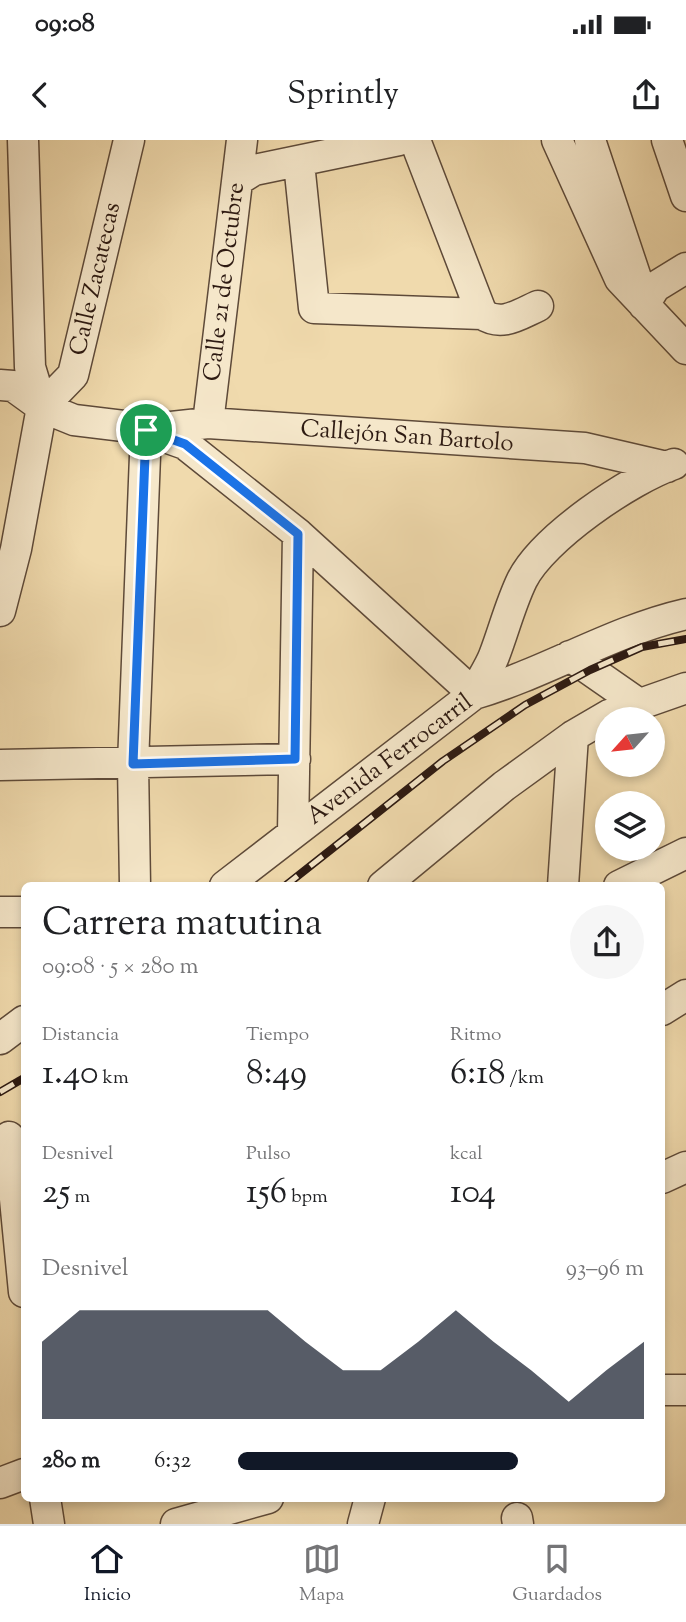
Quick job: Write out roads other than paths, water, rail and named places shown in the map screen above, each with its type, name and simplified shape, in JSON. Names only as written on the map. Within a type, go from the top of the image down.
[{"type":"street","points":[[0,611],[16,548],[42,407],[30,367],[23,140]]},
{"type":"street","name":"Calle Zacatecas","points":[[42,407],[73,375],[129,140]]},
{"type":"street","name":"Calle 21 de Octubre","points":[[208,423],[242,140]]},
{"type":"street","points":[[238,180],[254,170],[299,163],[399,140]]},
{"type":"street","points":[[415,140],[482,314]]},
{"type":"street","points":[[557,140],[564,161],[620,279],[686,349]]},
{"type":"street","points":[[590,140],[644,304]]},
{"type":"street","points":[[667,140],[686,196]]},
{"type":"street","points":[[299,163],[314,308],[482,314],[493,321],[505,320],[538,306]]},
{"type":"street","points":[[644,304],[654,287],[686,268]]},
{"type":"street","points":[[0,385],[13,386],[42,407],[74,420],[146,430],[185,444],[298,534],[474,694],[494,656],[503,623],[523,577],[538,558],[609,496],[677,464]]},
{"type":"street","name":"Callejón San Bartolo","points":[[146,430],[208,423],[585,449],[677,464]]},
{"type":"street","points":[[135,882],[133,764],[146,430]]},
{"type":"street","points":[[293,833],[298,534]]},
{"type":"street","name":"Avenida Ferrocarril","points":[[230,882],[474,694],[515,682],[570,656],[686,614]]},
{"type":"street","points":[[570,656],[639,704]]},
{"type":"street","points":[[388,882],[504,786],[573,736],[609,715],[686,688]]},
{"type":"street","points":[[563,882],[573,736]]},
{"type":"street","points":[[0,765],[295,759]]},
{"type":"street","points":[[626,882],[686,853]]},
{"type":"street","points":[[0,912],[21,912]]},
{"type":"street","points":[[665,1008],[686,995]]},
{"type":"street","points":[[0,1038],[21,1023]]},
{"type":"street","points":[[11,1136],[15,1250],[21,1278]]},
{"type":"street","points":[[665,1177],[686,1167]]},
{"type":"street","points":[[665,1390],[686,1390]]},
{"type":"street","points":[[0,1483],[21,1475]]},
{"type":"street","points":[[46,1502],[49,1524]]},
{"type":"street","points":[[176,1524],[254,1502]]},
{"type":"street","points":[[363,1524],[369,1502]]},
{"type":"railway","points":[[290,882],[443,761],[525,705],[590,670],[642,647],[686,639]]},
{"type":"railway","points":[[0,1092],[21,1080]]}]
